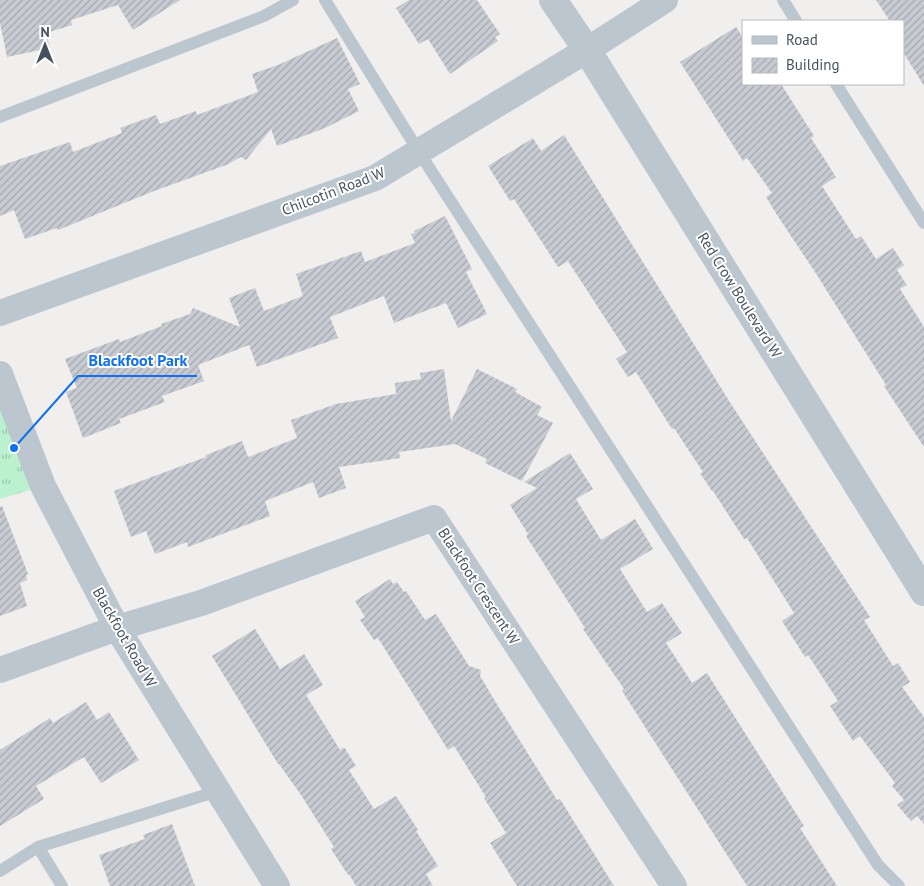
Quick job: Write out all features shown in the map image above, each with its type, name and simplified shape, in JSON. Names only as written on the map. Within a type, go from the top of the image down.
[{"type":"street","name":"Red Crow Boulevard W","points":[[553,0],[587,50],[924,592]]},
{"type":"street","name":"Chilcotin Road W","points":[[0,313],[375,178],[587,50],[665,0]]},
{"type":"street","name":"Blackfoot Road W","points":[[0,374],[44,486],[117,628],[277,886]]},
{"type":"street","name":"Blackfoot Crescent W","points":[[117,628],[201,603],[434,518],[674,886]]},
{"type":"street","points":[[0,670],[117,628]]},
{"type":"lane","points":[[0,118],[264,16],[293,0]]},
{"type":"lane","points":[[325,0],[419,152],[878,864],[899,886]]},
{"type":"lane","points":[[783,0],[795,20]]},
{"type":"lane","points":[[837,85],[924,223]]},
{"type":"lane","points":[[0,871],[38,847],[218,791]]},
{"type":"lane","points":[[38,847],[62,886]]},
{"type":"green space","points":[[0,374],[43,486],[0,499]]},
{"type":"building","points":[[0,0],[180,0],[133,30],[118,5],[71,20],[72,25],[46,33],[50,48],[7,57],[0,23]]},
{"type":"building","points":[[409,0],[477,0],[500,34],[495,37],[498,41],[450,74],[428,39],[419,44],[396,8]]},
{"type":"building","points":[[876,0],[924,0],[924,86],[904,54],[904,20],[889,20]]},
{"type":"building","points":[[736,27],[742,36],[742,85],[782,85],[814,136],[811,138],[836,177],[822,186],[856,239],[861,236],[876,259],[893,248],[904,265],[897,270],[907,285],[900,289],[924,327],[924,447],[766,197],[772,193],[747,158],[743,161],[680,62]]},
{"type":"building","points":[[337,38],[360,84],[348,89],[359,111],[325,128],[277,146],[271,129],[246,160],[241,157],[226,165],[154,191],[58,230],[57,228],[25,239],[14,210],[0,216],[0,166],[70,142],[73,152],[122,133],[120,128],[156,115],[160,124],[196,111],[197,115],[258,92],[252,74],[278,65]]},
{"type":"building","points":[[564,135],[731,404],[870,617],[864,620],[893,666],[898,663],[910,682],[902,687],[924,717],[924,824],[917,816],[911,821],[897,805],[904,800],[892,786],[895,783],[860,736],[853,741],[830,706],[838,701],[808,655],[805,657],[782,621],[794,613],[747,538],[744,539],[700,473],[703,472],[674,428],[672,429],[636,372],[628,377],[616,359],[627,352],[568,261],[558,267],[514,199],[510,201],[488,166],[533,138],[541,151]]},
{"type":"building","points":[[445,216],[472,269],[466,272],[487,314],[458,328],[446,303],[394,323],[384,296],[330,317],[338,338],[257,367],[249,345],[198,365],[204,381],[162,396],[165,402],[119,419],[121,423],[83,438],[66,392],[77,388],[65,359],[119,339],[120,342],[162,326],[161,324],[190,314],[193,308],[240,327],[229,298],[255,288],[264,311],[303,296],[296,274],[361,251],[365,262],[415,243],[411,234],[415,233],[414,231]]},
{"type":"building","points":[[444,369],[451,421],[477,369],[517,389],[515,392],[542,407],[537,415],[553,423],[522,481],[485,463],[487,459],[455,444],[399,452],[400,458],[339,467],[346,488],[319,498],[313,482],[265,501],[270,516],[188,547],[187,542],[155,554],[146,531],[131,537],[114,491],[206,457],[206,455],[242,441],[248,457],[297,438],[291,420],[336,404],[396,394],[395,383],[421,379],[420,373]]},
{"type":"building","points":[[570,453],[593,489],[576,499],[601,540],[635,519],[653,549],[620,569],[647,612],[662,603],[682,633],[666,643],[692,683],[707,673],[804,826],[800,828],[837,886],[747,886],[622,691],[624,689],[583,629],[585,628],[526,536],[528,534],[510,505],[537,488],[524,482]]},
{"type":"building","points":[[2,506],[28,574],[26,575],[27,580],[20,583],[27,606],[0,616],[0,507]]},
{"type":"building","points":[[390,579],[393,584],[397,582],[404,592],[406,591],[425,620],[436,614],[469,666],[481,670],[480,676],[495,701],[557,800],[560,799],[614,886],[517,886],[490,843],[506,833],[484,798],[486,797],[454,746],[448,750],[378,638],[374,640],[360,620],[365,617],[355,601]]},
{"type":"building","points":[[255,629],[280,669],[304,654],[323,685],[306,695],[340,750],[344,747],[356,766],[349,770],[374,809],[396,796],[438,866],[426,874],[433,886],[356,886],[348,875],[331,849],[334,847],[301,795],[278,764],[212,656]]},
{"type":"building","points":[[86,702],[97,720],[109,712],[139,760],[101,783],[84,757],[36,786],[44,799],[0,826],[0,750],[50,718],[53,723]]},
{"type":"building","points":[[172,824],[195,886],[110,886],[99,855],[145,839],[143,835]]},
{"type":"place","name":"Blackfoot Park","points":[[14,448]]}]
